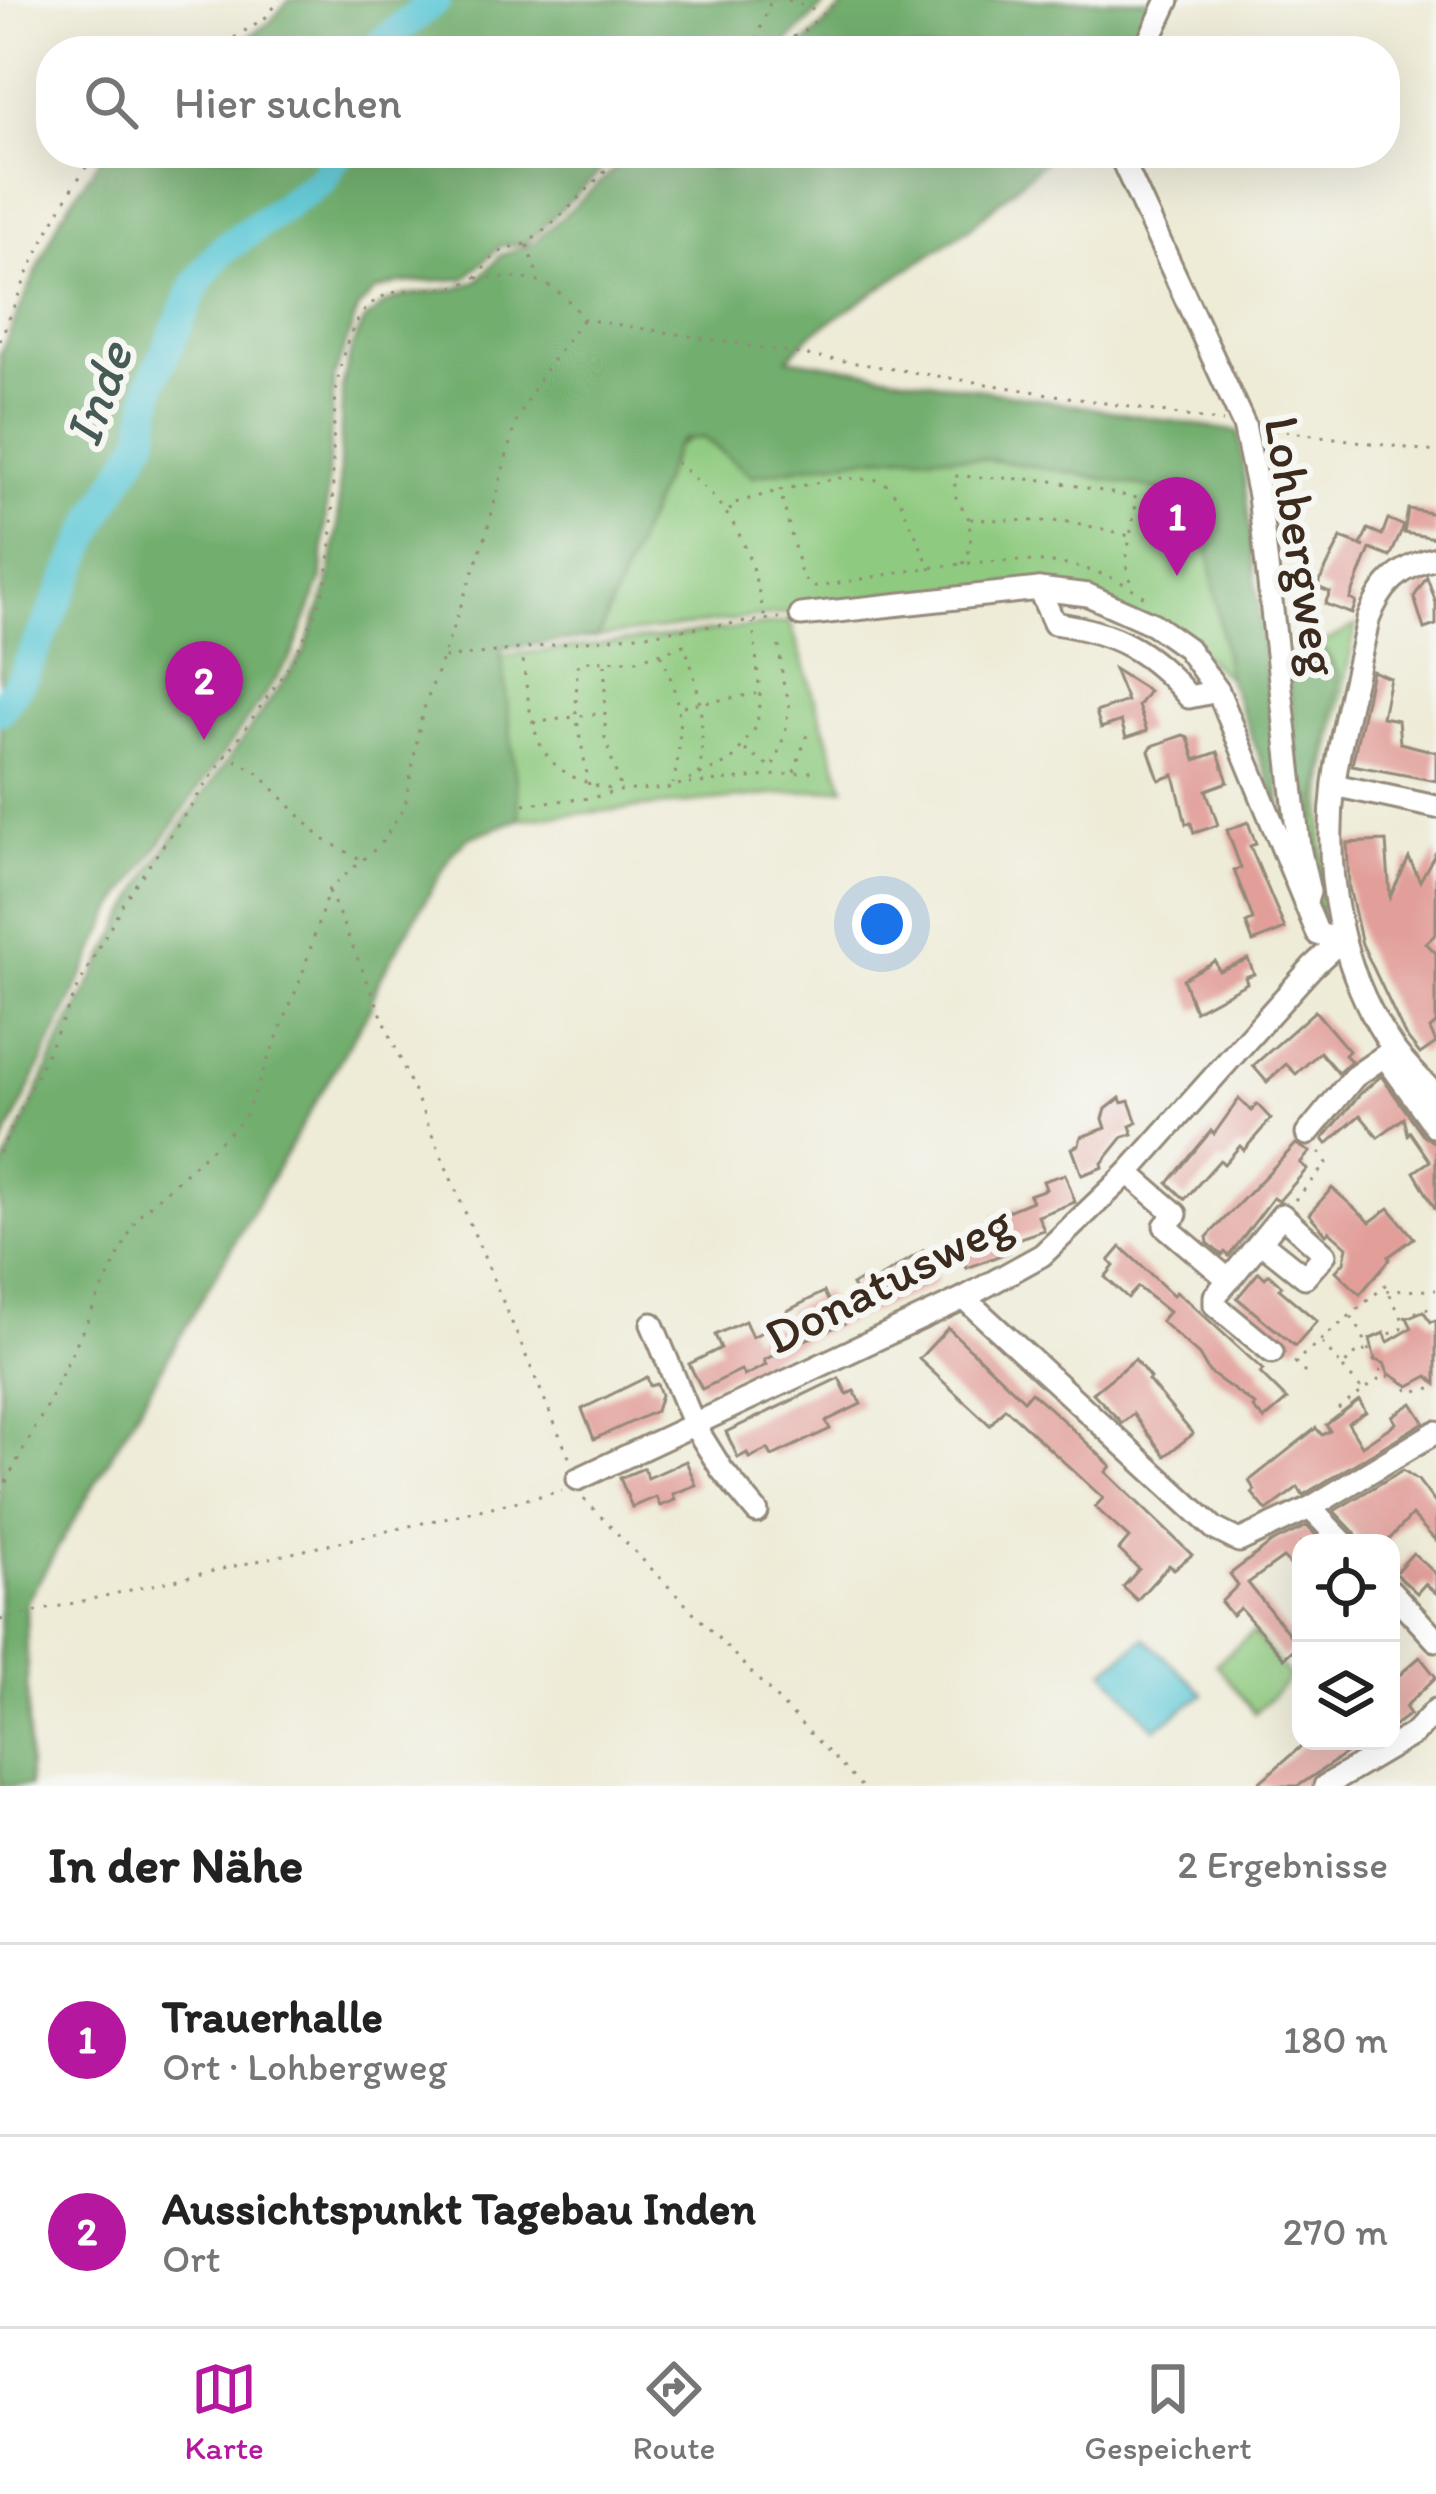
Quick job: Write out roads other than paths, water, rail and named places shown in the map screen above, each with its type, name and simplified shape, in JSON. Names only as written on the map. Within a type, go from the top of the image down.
[{"type":"street","points":[[1151,36],[1168,0]]},
{"type":"street","name":"Lohbergweg","points":[[1126,168],[1244,425],[1259,496],[1299,847],[1309,892],[1305,904]]},
{"type":"street","points":[[1436,558],[1393,577],[1377,595],[1334,784],[1341,940],[1390,1053],[1436,1127]]},
{"type":"street","points":[[1040,589],[1054,623],[1092,629],[1128,645],[1164,666],[1190,697],[1218,691]]},
{"type":"street","name":"Lohbergweg","points":[[801,615],[1040,589],[1088,595],[1153,624],[1187,648],[1218,691],[1318,934],[1341,940]]},
{"type":"street","points":[[1334,784],[1436,807]]},
{"type":"street","name":"Donatusweg","points":[[578,1479],[964,1298],[1042,1255],[1128,1173],[1341,940]]},
{"type":"street","points":[[1390,1053],[1426,1072],[1436,1096]]},
{"type":"street","points":[[1307,1134],[1354,1077],[1390,1053]]},
{"type":"street","points":[[1128,1173],[1176,1214],[1165,1226],[1228,1280]]},
{"type":"street","points":[[1261,1242],[1305,1277],[1324,1253],[1282,1215],[1215,1296],[1215,1305],[1272,1352]]},
{"type":"street","points":[[964,1298],[1215,1529],[1239,1541],[1310,1508],[1436,1432]]},
{"type":"street","points":[[652,1324],[694,1425],[722,1470],[757,1512]]},
{"type":"street","points":[[1310,1508],[1335,1534]]},
{"type":"street","points":[[1400,1601],[1436,1640]]},
{"type":"street","points":[[1325,1786],[1413,1734],[1436,1710]]},
{"type":"water","points":[[1145,1638],[1204,1694],[1155,1729],[1105,1671]]},
{"type":"waterway","name":"Inde","points":[[391,36],[436,0]]},
{"type":"waterway","name":"Inde","points":[[0,710],[22,678],[99,513],[144,438],[152,382],[197,283],[220,252],[323,179],[329,168]]},
{"type":"place","name":"Trauerhalle","points":[[1177,576]]},
{"type":"place","name":"Aussichtspunkt Tagebau Inden","points":[[204,740]]}]
